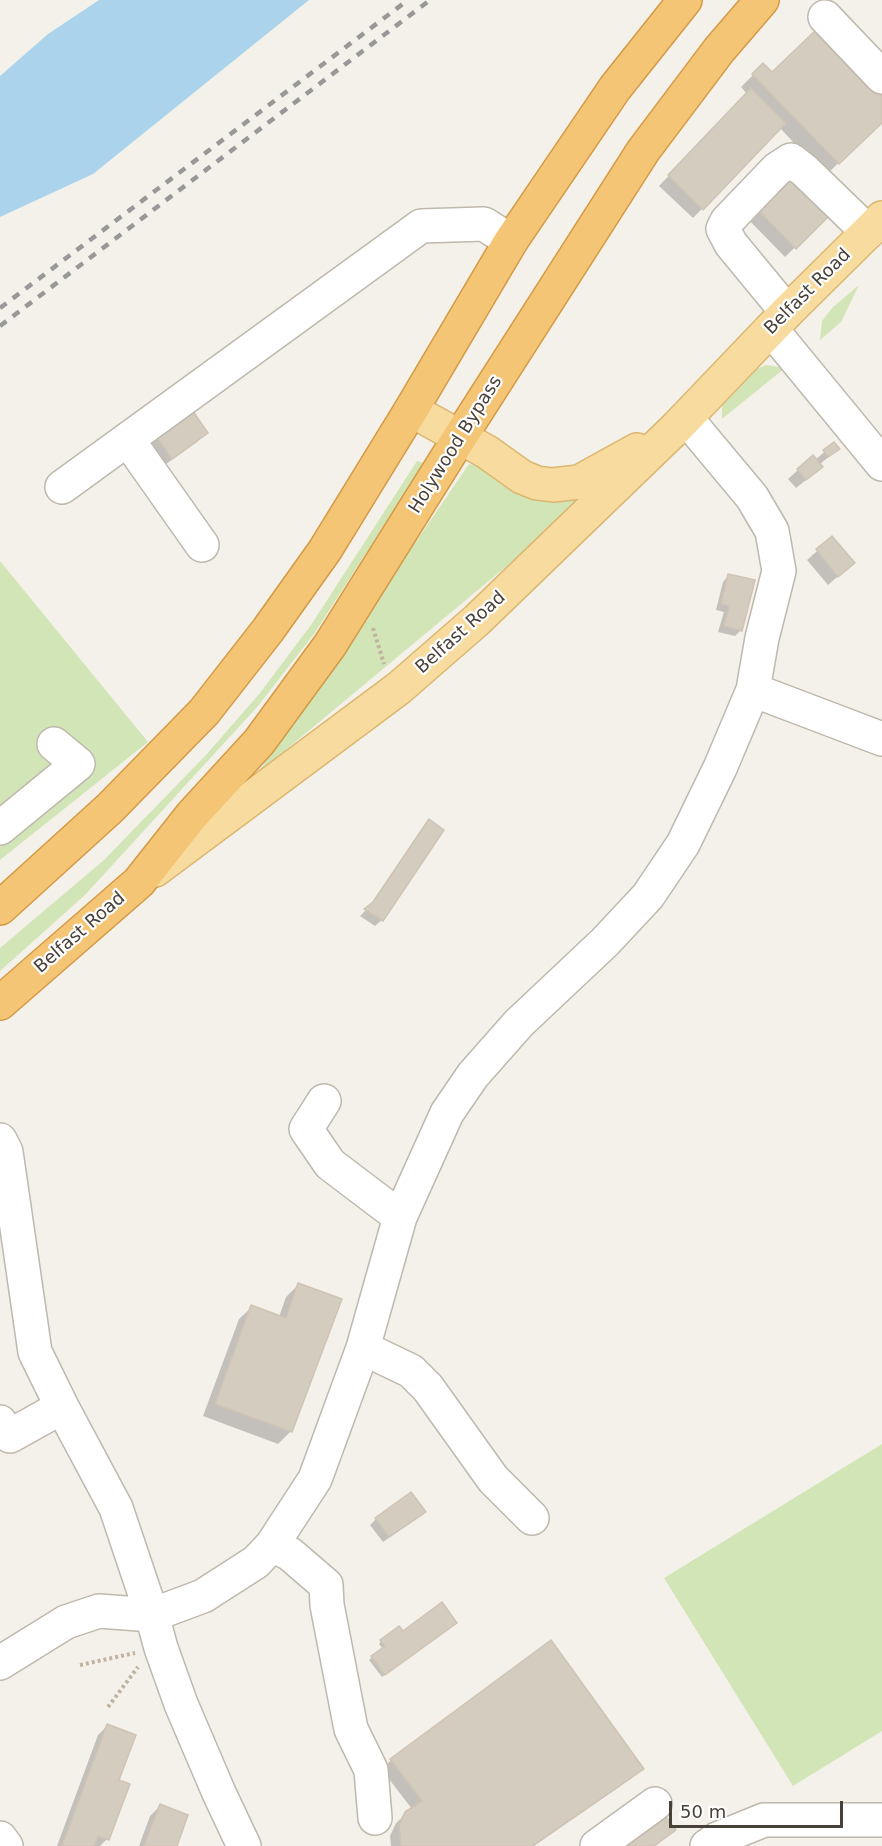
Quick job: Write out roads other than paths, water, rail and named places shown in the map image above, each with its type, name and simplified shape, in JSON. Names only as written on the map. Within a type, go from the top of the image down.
[{"type":"highway","points":[[0,908],[85,832],[204,712],[268,630],[325,550],[510,242],[615,88],[685,0]]},
{"type":"highway","name":"Holywood Bypass","points":[[139,882],[192,815],[259,742],[330,645],[460,437],[644,151],[720,50],[762,0]]},
{"type":"highway","name":"Belfast Road","points":[[0,1003],[139,882]]},
{"type":"main road","name":"Belfast Road","points":[[139,882],[399,688],[477,620],[682,423],[875,225]]},
{"type":"main road","points":[[411,410],[487,452],[522,477],[537,483],[553,485],[585,479],[682,423]]},
{"type":"street","points":[[825,17],[882,77]]},
{"type":"street","points":[[875,225],[790,160],[777,169],[727,221],[723,229],[779,321],[882,464]]},
{"type":"street","points":[[62,488],[421,226],[484,224],[510,242]]},
{"type":"street","points":[[0,1663],[45,1634],[77,1618],[99,1611],[152,1615],[203,1596],[256,1562],[272,1545],[315,1479],[363,1348],[400,1217],[447,1113],[473,1075],[519,1023],[605,942],[648,896],[683,844],[720,768],[753,690],[762,638],[779,571],[772,531],[752,497],[682,423]]},
{"type":"street","points":[[128,440],[202,545]]},
{"type":"street","points":[[753,690],[882,740]]},
{"type":"street","points":[[0,828],[78,764],[54,744]]},
{"type":"street","points":[[324,1101],[306,1129],[330,1164],[400,1217]]},
{"type":"street","points":[[0,1140],[6,1152],[35,1352],[116,1508],[181,1704],[244,1846]]},
{"type":"street","points":[[363,1348],[411,1371],[428,1388],[493,1479],[532,1518]]},
{"type":"street","points":[[0,1422],[9,1436],[62,1407]]},
{"type":"street","points":[[272,1545],[290,1554],[326,1585],[332,1637],[351,1729],[371,1770],[375,1818]]},
{"type":"street","points":[[597,1846],[655,1804]]},
{"type":"street","points":[[707,1846],[717,1839],[764,1820],[882,1820]]},
{"type":"street","points":[[0,1838],[6,1846]]},
{"type":"water","points":[[99,0],[309,0],[93,174],[0,217],[0,76],[48,34]]},
{"type":"railway","points":[[0,308],[408,0]]},
{"type":"railway","points":[[0,326],[430,0]]}]
